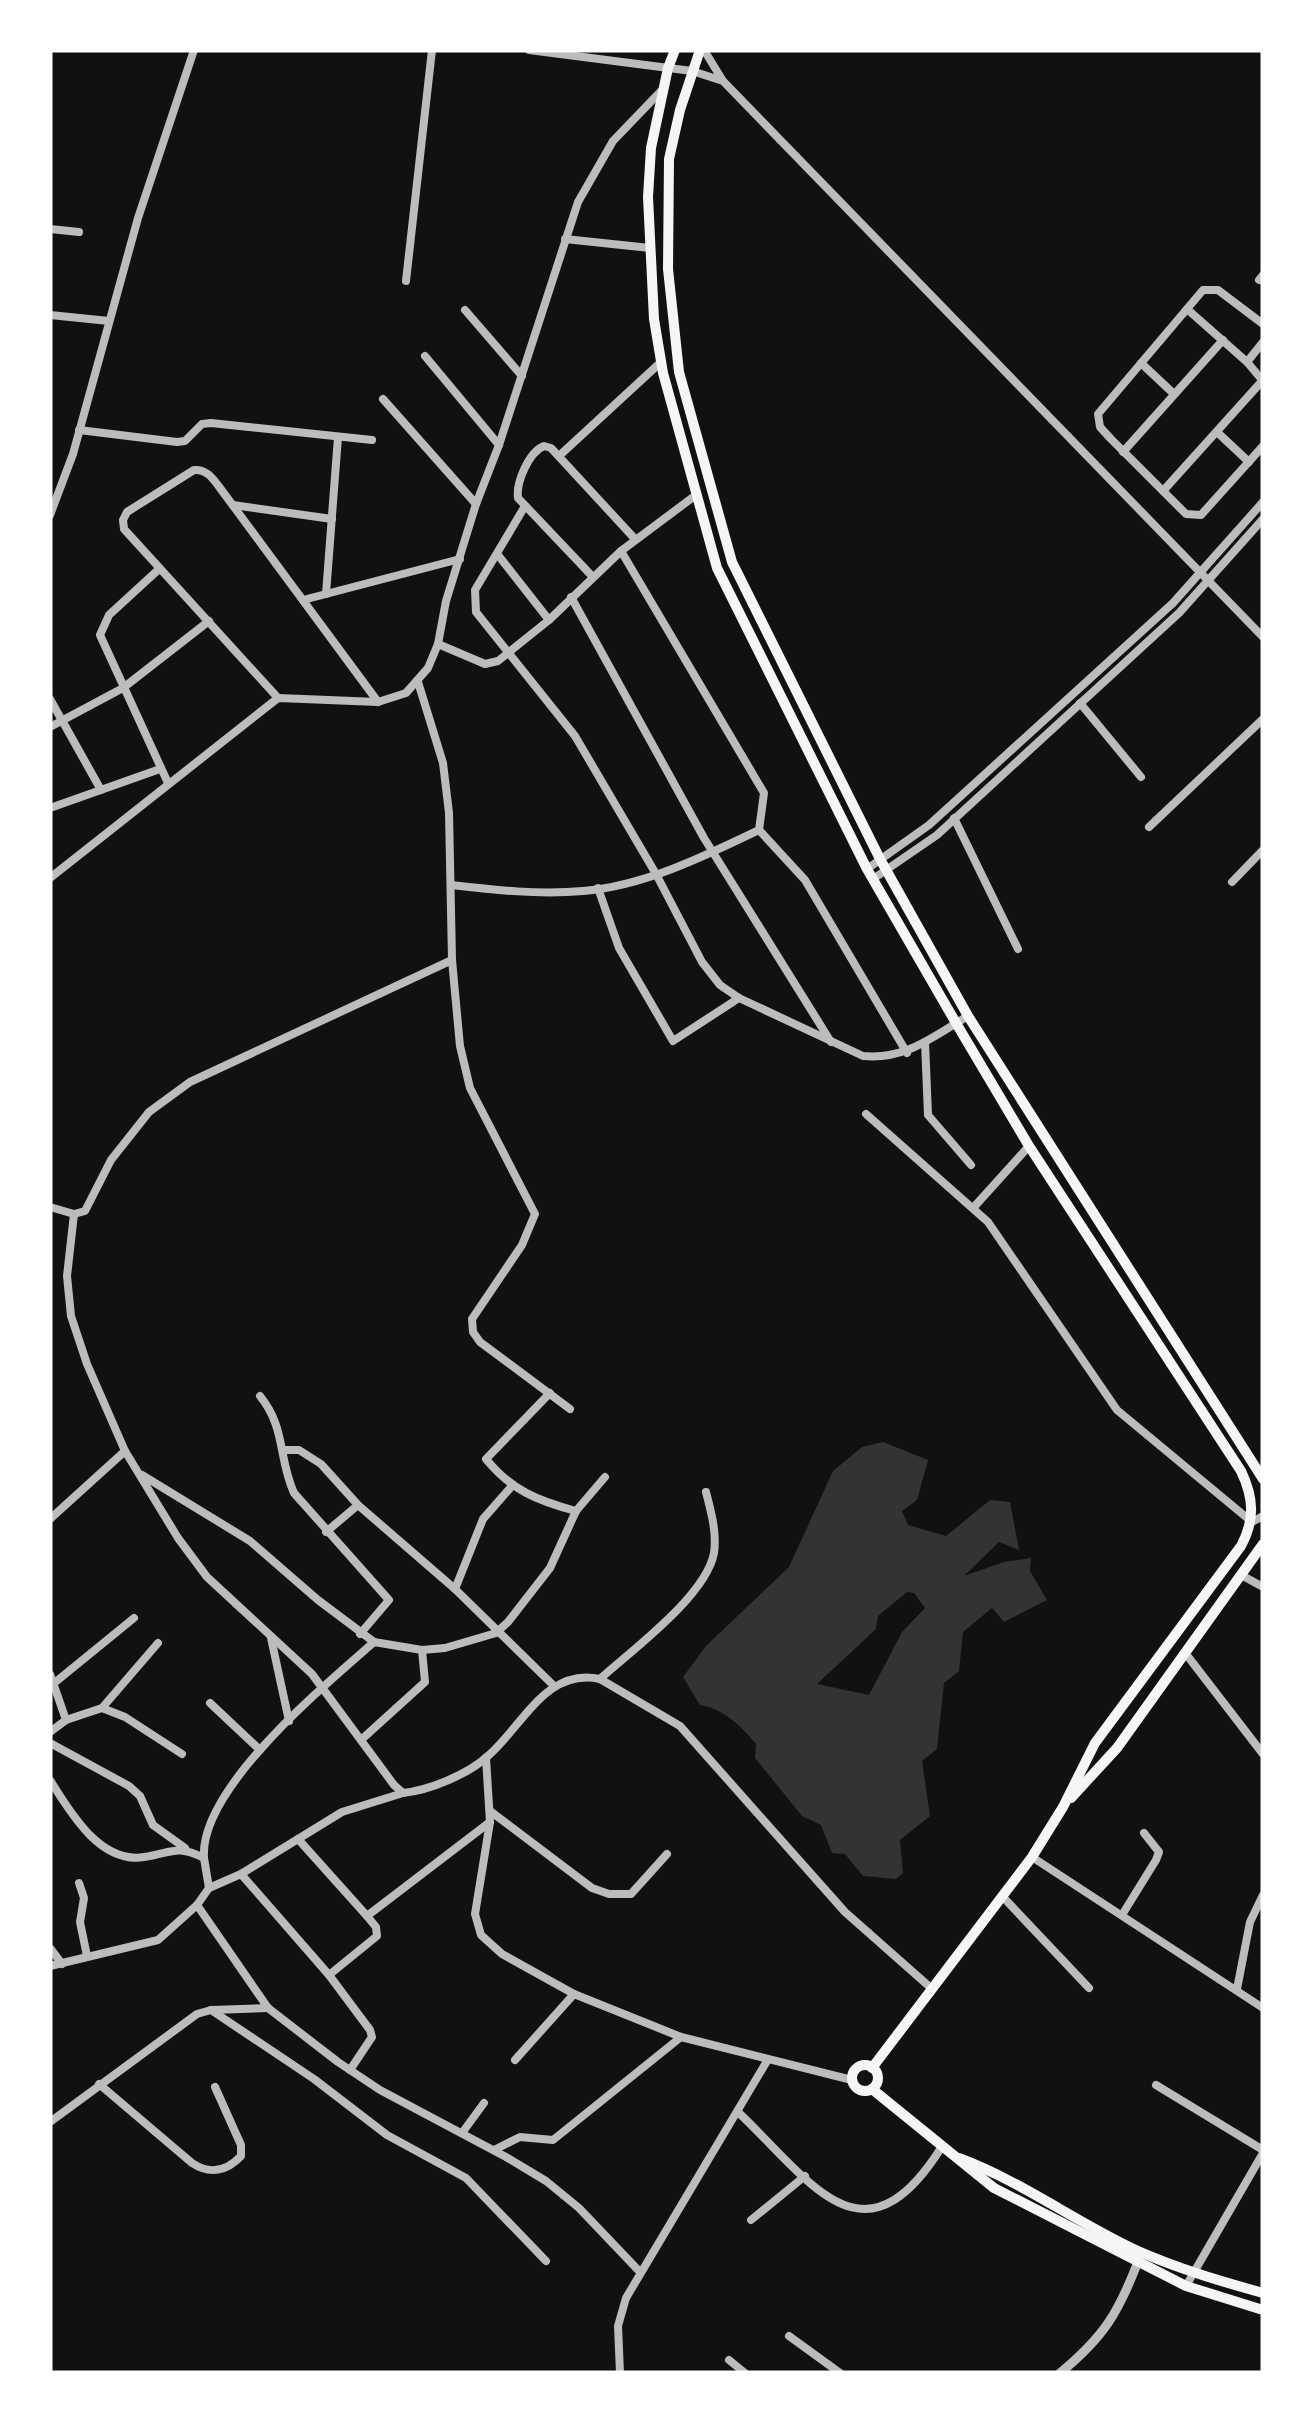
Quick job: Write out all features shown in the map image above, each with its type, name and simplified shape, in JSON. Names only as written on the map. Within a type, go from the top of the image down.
[{"type":"main road","points":[[675,50],[651,148],[648,197],[654,320],[717,568],[870,874],[1030,1146],[1241,1470],[1257,1519],[1095,1744],[1064,1807],[1032,1857],[872,2068]]},
{"type":"main road","points":[[702,50],[680,110],[668,176],[668,270],[679,372],[732,562],[882,864],[968,1016],[1263,1480]]},
{"type":"main road","points":[[1064,1807],[1118,1748],[1244,1576],[1263,1544]]},
{"type":"main road","points":[[872,2089],[878,2079],[872,2068],[856,2068],[852,2080],[860,2090],[872,2089],[994,2188],[1140,2258],[1186,2286],[1263,2310]]},
{"type":"main road","points":[[1140,2258],[1263,2293]]},
{"type":"street","points":[[50,515],[79,430],[138,218],[194,50]]},
{"type":"street","points":[[406,280],[432,50]]},
{"type":"street","points":[[529,50],[668,68],[723,81]]},
{"type":"street","points":[[702,50],[723,81],[844,209],[1263,637]]},
{"type":"street","points":[[50,878],[278,698],[378,702],[406,693],[418,682],[438,644],[446,600],[476,504],[578,202],[613,142],[663,89]]},
{"type":"street","points":[[50,229],[78,232]]},
{"type":"street","points":[[566,239],[650,248]]},
{"type":"street","points":[[1263,324],[1218,290],[1203,290],[1098,414],[1100,427],[1186,514],[1201,515],[1263,446]]},
{"type":"street","points":[[1164,491],[1263,380],[1187,309]]},
{"type":"street","points":[[465,310],[522,376]]},
{"type":"street","points":[[50,314],[110,321]]},
{"type":"street","points":[[1123,452],[1223,340]]},
{"type":"street","points":[[1248,362],[1263,342]]},
{"type":"street","points":[[425,356],[499,445]]},
{"type":"street","points":[[559,456],[662,362]]},
{"type":"street","points":[[1142,363],[1174,394]]},
{"type":"street","points":[[383,399],[476,504]]},
{"type":"street","points":[[79,430],[178,442],[186,440],[202,424],[211,423],[372,440]]},
{"type":"street","points":[[1216,432],[1249,462]]},
{"type":"street","points":[[326,594],[338,437]]},
{"type":"street","points":[[592,576],[518,498],[517,488],[534,450],[544,446],[559,456],[635,539]]},
{"type":"street","points":[[278,698],[124,529],[127,512],[194,470],[208,474],[378,702]]},
{"type":"street","points":[[438,644],[484,664],[508,654],[635,539],[696,495]]},
{"type":"street","points":[[870,874],[930,825],[1173,603],[1263,502]]},
{"type":"street","points":[[232,505],[332,519]]},
{"type":"street","points":[[525,506],[475,590],[476,612],[575,736],[656,874],[702,962],[720,986],[863,1056],[882,1058],[907,1053],[968,1016]]},
{"type":"street","points":[[882,864],[936,835],[1179,613],[1263,519]]},
{"type":"street","points":[[622,550],[764,793],[759,830]]},
{"type":"street","points":[[498,555],[549,620]]},
{"type":"street","points":[[302,600],[460,560]]},
{"type":"street","points":[[158,570],[102,625],[100,635],[168,783]]},
{"type":"street","points":[[572,598],[714,852],[832,1042]]},
{"type":"street","points":[[50,727],[123,688],[208,621]]},
{"type":"street","points":[[418,682],[443,764],[460,1046],[470,1088],[536,1214],[522,1245],[472,1319],[473,1332],[480,1342],[570,1409]]},
{"type":"street","points":[[50,699],[100,790]]},
{"type":"street","points":[[1080,703],[1142,777]]},
{"type":"street","points":[[1149,827],[1263,718]]},
{"type":"street","points":[[50,808],[160,769]]},
{"type":"street","points":[[954,818],[1018,949]]},
{"type":"street","points":[[451,884],[512,892],[598,888],[656,874],[759,830]]},
{"type":"street","points":[[759,830],[805,880],[907,1053]]},
{"type":"street","points":[[1232,882],[1263,850]]},
{"type":"street","points":[[598,888],[620,948],[673,1041],[739,998]]},
{"type":"street","points":[[55,1208],[74,1214],[85,1211],[111,1160],[148,1112],[190,1082],[452,960]]},
{"type":"street","points":[[925,1042],[928,1115],[971,1164]]},
{"type":"street","points":[[866,1114],[988,1222],[1118,1410],[1257,1519]]},
{"type":"street","points":[[974,1207],[1030,1146]]},
{"type":"street","points":[[74,1214],[66,1276],[71,1316],[87,1364],[126,1451],[178,1538],[208,1578],[322,1687],[402,1793]]},
{"type":"street","points":[[550,1393],[486,1460],[512,1486],[532,1499],[576,1512]]},
{"type":"street","points":[[260,1396],[273,1412],[294,1493],[389,1600],[360,1634]]},
{"type":"street","points":[[284,1450],[299,1450],[321,1464],[358,1505],[455,1589],[553,1685]]},
{"type":"street","points":[[50,1519],[126,1451]]},
{"type":"street","points":[[138,1472],[250,1541],[360,1634],[374,1642],[422,1650],[445,1648],[496,1633],[508,1622],[550,1568],[576,1512],[606,1477]]},
{"type":"street","points":[[455,1589],[483,1519],[512,1486]]},
{"type":"street","points":[[600,1679],[681,1604],[708,1572],[716,1534],[706,1492]]},
{"type":"street","points":[[326,1532],[358,1505]]},
{"type":"street","points":[[1244,1576],[1263,1588]]},
{"type":"street","points":[[66,1720],[51,1679],[134,1618]]},
{"type":"street","points":[[270,1635],[289,1721]]},
{"type":"street","points":[[210,1888],[204,1845],[210,1818],[260,1750],[322,1687],[374,1642]]},
{"type":"street","points":[[50,1732],[66,1720],[102,1708],[158,1644]]},
{"type":"street","points":[[362,1740],[426,1682],[422,1650]]},
{"type":"street","points":[[1186,1654],[1263,1754]]},
{"type":"street","points":[[50,1966],[158,1940],[210,1888],[241,1874],[342,1812],[444,1780],[486,1758],[553,1685],[585,1676],[600,1679],[680,1726],[845,1912],[931,1988]]},
{"type":"street","points":[[210,1703],[260,1750]]},
{"type":"street","points":[[102,1708],[125,1717],[182,1754]]},
{"type":"street","points":[[50,1744],[129,1786],[140,1796],[153,1825],[204,1858]]},
{"type":"street","points":[[486,1758],[490,1822],[474,1914],[480,1935],[502,1954],[574,1994],[681,2036],[852,2080]]},
{"type":"street","points":[[50,1780],[69,1810],[111,1852],[127,1858],[186,1849]]},
{"type":"street","points":[[490,1811],[560,1866],[608,1894],[631,1894],[666,1854]]},
{"type":"street","points":[[367,1916],[490,1822]]},
{"type":"street","points":[[1122,1914],[1156,1860],[1158,1852],[1144,1832]]},
{"type":"street","points":[[298,1839],[376,1927],[377,1936],[329,1975]]},
{"type":"street","points":[[1032,1857],[1263,2008]]},
{"type":"street","points":[[241,1874],[329,1975],[370,2030],[372,2037],[350,2070]]},
{"type":"street","points":[[79,1884],[84,1898],[80,1922],[87,1956]]},
{"type":"street","points":[[1237,1989],[1250,1922],[1263,1895]]},
{"type":"street","points":[[1002,1896],[1089,1988]]},
{"type":"street","points":[[197,1905],[268,2008],[350,2070],[546,2182],[579,2208],[640,2272]]},
{"type":"street","points":[[50,1948],[62,1964]]},
{"type":"street","points":[[515,2060],[574,1994]]},
{"type":"street","points":[[50,2122],[198,2014],[268,2008]]},
{"type":"street","points":[[211,2010],[314,2079],[387,2135],[466,2178],[546,2261]]},
{"type":"street","points":[[494,2150],[520,2137],[553,2140],[681,2036]]},
{"type":"street","points":[[620,2373],[618,2326],[626,2298],[768,2061]]},
{"type":"street","points":[[99,2084],[192,2164],[214,2171],[231,2167],[242,2156],[241,2145],[215,2087]]},
{"type":"street","points":[[1156,2084],[1263,2151],[1186,2286]]},
{"type":"street","points":[[462,2134],[484,2104]]},
{"type":"street","points":[[738,2112],[805,2176],[846,2207],[866,2211],[887,2206],[910,2190],[945,2151]]},
{"type":"street","points":[[751,2220],[805,2176]]},
{"type":"street","points":[[1060,2373],[1094,2343],[1119,2310],[1140,2258]]},
{"type":"street","points":[[790,2336],[840,2373]]},
{"type":"street","points":[[730,2360],[745,2373]]},
{"type":"shaded area","points":[[883,1442],[928,1460],[917,1500],[902,1511],[908,1525],[946,1536],[990,1500],[1010,1502],[1019,1550],[999,1542],[964,1576],[1004,1562],[1031,1558],[1030,1571],[1047,1600],[1004,1622],[992,1608],[963,1632],[959,1671],[944,1683],[937,1749],[922,1761],[930,1816],[900,1840],[903,1873],[896,1879],[863,1876],[845,1854],[832,1853],[821,1825],[802,1816],[755,1758],[756,1744],[724,1714],[700,1705],[683,1677],[706,1646],[789,1567],[833,1471],[862,1447]],"holes":[[[907,1592],[914,1593],[925,1608],[902,1632],[869,1695],[817,1684],[876,1629],[878,1616]]]}]
